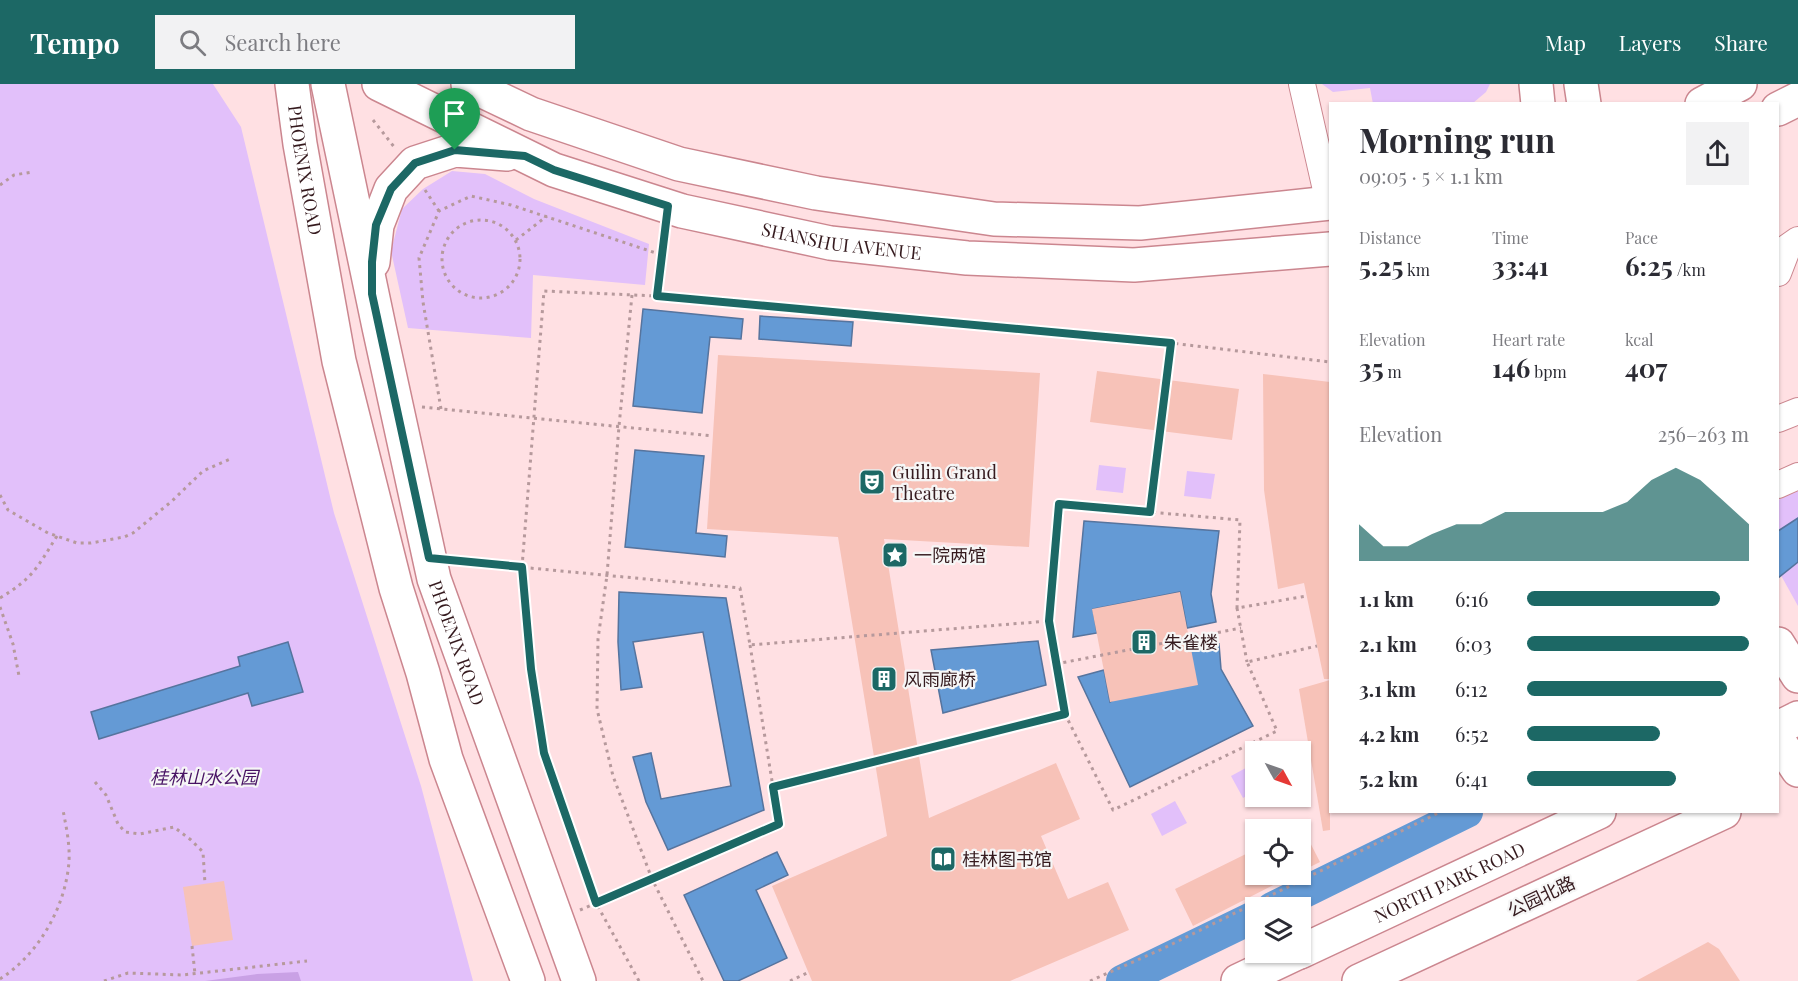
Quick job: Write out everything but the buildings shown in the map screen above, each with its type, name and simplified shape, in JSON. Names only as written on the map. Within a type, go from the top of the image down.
[{"type":"main road","points":[[275,84],[300,144]]},
{"type":"main road","name":"PHOENIX ROAD","points":[[292,84],[300,144],[339,362],[396,588],[423,673],[446,759],[528,981]]},
{"type":"main road","name":"PHOENIX ROAD","points":[[328,84],[429,558],[438,590],[579,981]]},
{"type":"main road","name":"SHANSHUI AVENUE","points":[[380,84],[554,170],[668,206],[830,243],[967,258],[1134,265],[1329,249]]},
{"type":"main road","points":[[468,84],[531,114],[679,164],[816,193],[994,219],[1140,223],[1329,203]]},
{"type":"main road","points":[[1536,84],[1538,102]]},
{"type":"main road","points":[[1581,84],[1584,102]]},
{"type":"main road","points":[[1706,102],[1740,84]]},
{"type":"main road","points":[[1779,108],[1798,99]]},
{"type":"main road","points":[[372,294],[376,225],[391,189],[415,163],[455,150],[525,156]]},
{"type":"main road","points":[[1779,647],[1798,676]]},
{"type":"main road","points":[[1779,728],[1798,718]]},
{"type":"main road","points":[[1779,742],[1798,770]]},
{"type":"main road","points":[[1779,786],[1798,777]]},
{"type":"main road","name":"NORTH PARK ROAD","points":[[1311,947],[1597,813]]},
{"type":"main road","name":"公园北路","points":[[1359,981],[1722,813]]},
{"type":"main road","name":"NORTH PARK ROAD","points":[[1238,981],[1276,963]]},
{"type":"street","points":[[1302,84],[1329,199]]},
{"type":"street","points":[[1779,270],[1788,247],[1798,240]]},
{"type":"street","points":[[1779,485],[1798,476]]},
{"type":"path","points":[[0,185],[14,175],[32,172]]},
{"type":"path","points":[[441,409],[423,302],[419,258],[439,211],[471,196],[512,205],[662,255]]},
{"type":"path","points":[[657,296],[668,206]]},
{"type":"path","points":[[516,240],[547,216]]},
{"type":"path","points":[[477,219],[490,220],[502,225],[516,240],[521,258],[519,271],[503,292],[491,297],[478,298],[466,295],[455,288],[447,278],[442,266],[442,253],[453,230],[464,223],[477,219]]},
{"type":"path","points":[[639,981],[596,903],[544,753],[531,669],[522,567],[544,291],[657,296],[1171,343],[1329,362]]},
{"type":"path","points":[[632,295],[618,426],[607,575],[598,639],[597,709],[613,776],[652,879],[703,981]]},
{"type":"path","points":[[1150,512],[1171,343]]},
{"type":"path","points":[[396,405],[713,436]]},
{"type":"path","points":[[0,495],[9,510],[48,533],[77,543],[91,543],[124,537],[133,533],[172,501],[203,471],[231,459]]},
{"type":"path","points":[[1059,504],[1240,520],[1237,608],[1247,662],[1277,731],[1113,810],[1065,714],[1056,664],[1049,621],[1059,504]]},
{"type":"path","points":[[0,598],[22,585],[31,576],[57,536]]},
{"type":"path","points":[[429,558],[740,588],[779,824],[556,920]]},
{"type":"path","points":[[1237,608],[1307,596]]},
{"type":"path","points":[[0,607],[13,644],[19,676]]},
{"type":"path","points":[[750,645],[1049,621]]},
{"type":"path","points":[[1056,664],[1241,628]]},
{"type":"path","points":[[1247,662],[1317,646]]},
{"type":"path","points":[[773,787],[1065,714]]},
{"type":"path","points":[[95,782],[106,795],[118,824],[125,832],[140,834],[174,826],[191,840],[202,852],[206,884]]},
{"type":"path","points":[[0,979],[37,944],[58,906],[70,849],[63,810]]},
{"type":"path","points":[[1090,981],[1160,950],[1438,813]]},
{"type":"path","points":[[192,946],[195,974]]},
{"type":"path","points":[[104,981],[128,973],[182,975],[307,961]]},
{"type":"path","points":[[790,981],[808,972]]},
{"type":"green space","name":"桂林山水公园","points":[[0,84],[213,84],[241,127],[334,513],[421,786],[473,981],[0,981]]},
{"type":"green space","points":[[1322,84],[1490,84],[1486,92],[1474,102],[1373,102],[1370,88],[1333,92]]},
{"type":"green space","points":[[452,171],[485,174],[534,199],[649,244],[645,285],[533,275],[531,338],[408,328],[391,251],[402,209],[423,189]]},
{"type":"green space","points":[[1099,465],[1126,468],[1123,493],[1096,490]]},
{"type":"green space","points":[[1187,471],[1215,474],[1211,499],[1184,496]]},
{"type":"green space","points":[[1798,491],[1798,606],[1779,572],[1779,500]]},
{"type":"green space","points":[[1245,768],[1245,797],[1243,798],[1231,776]]},
{"type":"green space","points":[[1175,801],[1187,823],[1162,836],[1151,814]]},
{"type":"shaded area","points":[[298,972],[301,981],[205,981],[257,974]]},
{"type":"water","points":[[643,309],[743,319],[741,339],[710,337],[702,413],[633,406]]},
{"type":"water","points":[[760,316],[853,322],[851,346],[759,339]]},
{"type":"water","points":[[635,450],[704,456],[696,533],[727,536],[725,557],[625,547]]},
{"type":"water","points":[[1798,518],[1798,562],[1779,577],[1779,530]]},
{"type":"water","points":[[1084,521],[1219,531],[1211,594],[1216,622],[1187,628],[1180,592],[1093,609],[1097,633],[1073,637]]},
{"type":"water","points":[[619,592],[726,598],[764,810],[668,850],[646,802],[633,757],[651,753],[661,799],[731,786],[703,632],[633,642],[642,687],[621,690],[618,642]]},
{"type":"water","points":[[1038,641],[1046,685],[943,713],[931,650]]},
{"type":"water","points":[[288,642],[303,692],[252,706],[248,693],[99,739],[91,712],[240,666],[238,657]]},
{"type":"water","points":[[1219,644],[1221,669],[1253,726],[1130,787],[1078,677],[1104,670],[1110,702],[1191,651]]},
{"type":"water","points":[[777,852],[788,875],[756,890],[787,958],[738,981],[724,981],[684,895]]},
{"type":"waterway","points":[[1294,897],[1465,813]]},
{"type":"waterway","points":[[1122,981],[1245,921]]},
{"type":"place","name":"Guilin Grand Theatre","points":[[872,482]]},
{"type":"place","name":"一院两馆","points":[[895,555]]},
{"type":"place","name":"朱雀楼","points":[[1144,642]]},
{"type":"place","name":"风雨廊桥","points":[[884,679]]},
{"type":"place","name":"桂林图书馆","points":[[943,859]]},
{"type":"route","points":[[455,150],[525,156],[554,170],[668,206],[657,296],[1171,343],[1150,512],[1059,504],[1049,621],[1065,714],[773,787],[779,824],[596,903],[544,753],[531,669],[522,567],[429,558],[372,294],[372,262],[376,225],[391,189],[415,163],[455,150]]}]
